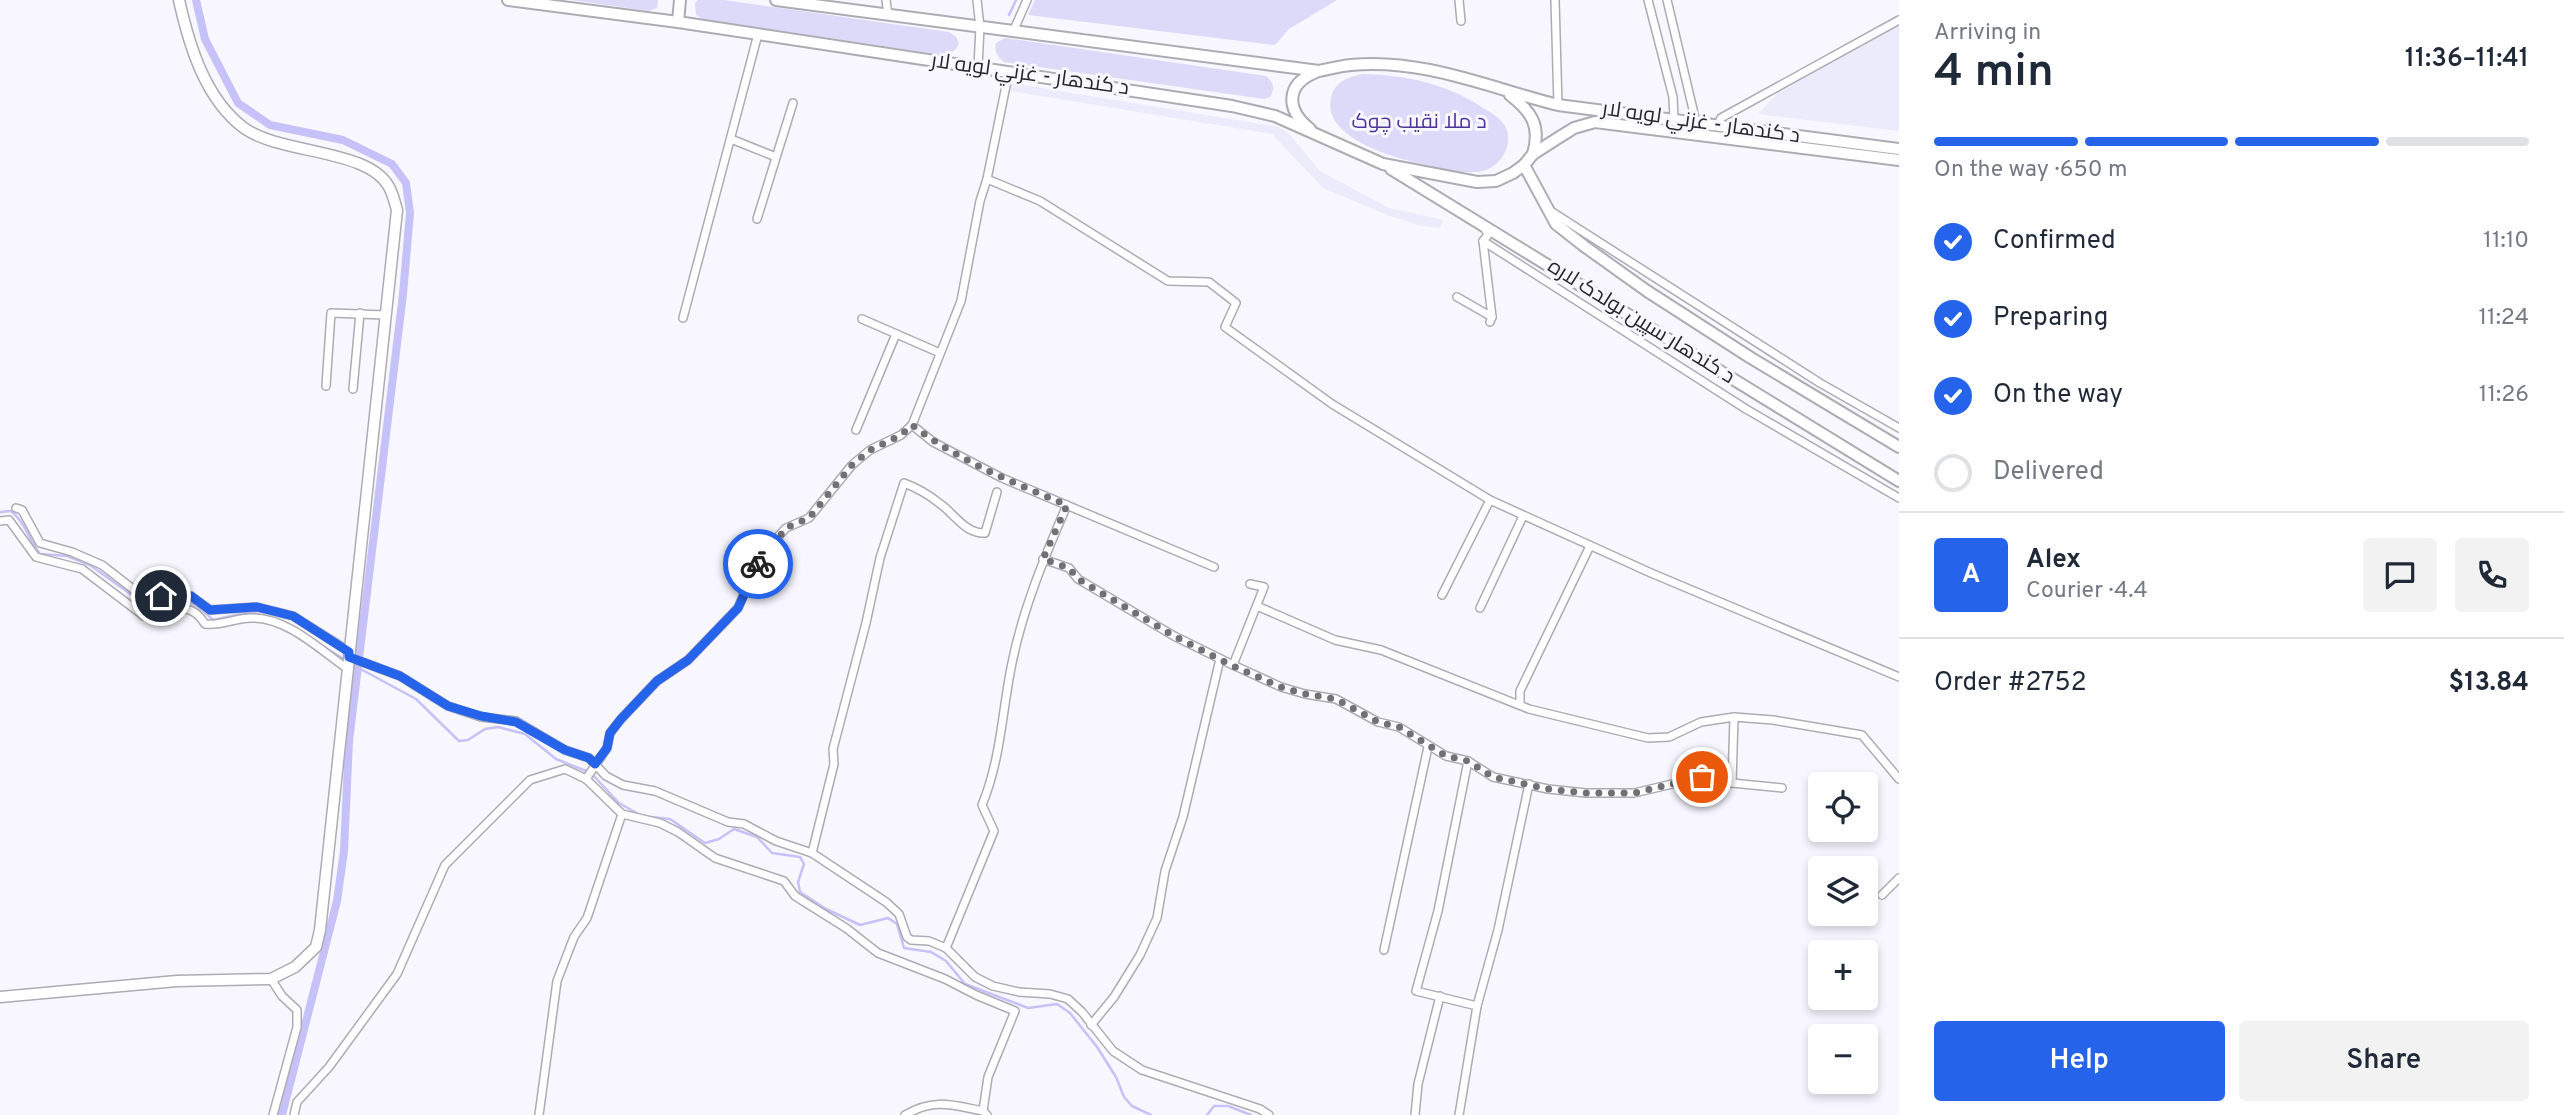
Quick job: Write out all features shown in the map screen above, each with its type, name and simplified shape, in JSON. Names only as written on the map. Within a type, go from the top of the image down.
[{"type":"highway","name":"د کندهار - غزني لويه لار","points":[[508,0],[678,22],[1232,106],[1275,116],[1382,164],[1477,182],[1496,181],[1524,165],[1533,154],[1574,128],[1595,122],[1899,160]]},
{"type":"highway","points":[[678,22],[680,0]]},
{"type":"highway","name":"د کندهار - غزني لويه لار","points":[[776,0],[809,2],[1013,32],[1319,71],[1350,65],[1402,65],[1466,77],[1505,91],[1559,104],[1899,149]]},
{"type":"highway","points":[[1316,134],[1294,111],[1292,99],[1295,88],[1305,77],[1319,71]]},
{"type":"highway","name":"د کندهار - غزني لويه لار","points":[[1505,91],[1522,105],[1534,121],[1537,138],[1533,154]]},
{"type":"highway","name":"د کندهار سپین بولدک لاره","points":[[1382,164],[1899,481]]},
{"type":"highway","name":"د کندهار سپین بولدک لاره","points":[[1524,165],[1556,225],[1647,291],[1751,358],[1899,447]]},
{"type":"main road","points":[[0,997],[177,981],[271,979],[295,967],[316,947],[330,846],[397,210],[390,187],[375,172],[334,154],[286,146],[265,139],[231,116],[213,91],[196,58],[179,0]]},
{"type":"street","points":[[886,0],[888,15]]},
{"type":"street","points":[[977,0],[980,27],[978,67]]},
{"type":"street","points":[[1013,32],[1027,0]]},
{"type":"street","points":[[1555,0],[1559,104]]},
{"type":"street","points":[[1648,0],[1673,97],[1674,120]]},
{"type":"street","points":[[1667,0],[1696,122],[1695,135]]},
{"type":"street","points":[[1457,1],[1461,21]]},
{"type":"street","points":[[1718,125],[1721,118],[1899,20]]},
{"type":"street","points":[[683,318],[758,34]]},
{"type":"street","points":[[591,771],[607,748],[610,733],[621,719],[657,681],[688,660],[738,608],[753,573],[772,543],[786,528],[809,518],[852,465],[870,450],[901,435],[912,425],[961,301],[1009,71]]},
{"type":"street","points":[[757,219],[793,103]]},
{"type":"street","points":[[731,139],[776,157]]},
{"type":"street","points":[[987,179],[1040,201],[1168,281],[1209,282],[1236,303],[1225,327],[1332,404],[1490,500],[1590,546],[1899,677]]},
{"type":"street","points":[[1547,208],[1820,383],[1899,428]]},
{"type":"street","points":[[1457,297],[1491,320],[1483,242],[1488,234],[1482,224]]},
{"type":"street","points":[[1483,242],[1716,390],[1899,498]]},
{"type":"street","points":[[326,386],[331,313],[385,316]]},
{"type":"street","points":[[353,389],[360,313]]},
{"type":"street","points":[[862,319],[940,353]]},
{"type":"street","points":[[856,430],[896,334]]},
{"type":"street","points":[[912,425],[933,442],[1002,478],[1214,567]]},
{"type":"street","points":[[812,853],[877,567],[904,484],[921,490],[965,526],[978,533],[985,533],[997,492]]},
{"type":"street","points":[[1442,595],[1490,500]]},
{"type":"street","points":[[946,948],[994,831],[982,805],[991,783],[1000,744],[1012,661],[1034,583],[1067,505]]},
{"type":"street","points":[[16,508],[22,510],[40,543],[72,552],[102,565],[142,596],[191,596],[210,610],[257,607],[293,616],[349,654],[400,676],[448,706],[481,716],[516,722],[565,750],[589,758],[591,771],[622,814],[660,823],[715,858],[784,881],[795,896],[846,928],[878,953],[945,979],[1015,1011],[988,1077],[985,1113],[949,1104],[922,1105],[905,1115]]},
{"type":"street","points":[[1480,608],[1523,516]]},
{"type":"street","points":[[0,521],[9,520],[33,555],[82,569],[144,616],[154,617],[176,609],[189,610],[200,616],[205,624],[218,626],[250,617],[268,619],[296,632],[348,669]]},
{"type":"street","points":[[33,555],[40,543]]},
{"type":"street","points":[[1520,705],[1520,691],[1590,546]]},
{"type":"street","points":[[1043,559],[1069,568],[1078,579],[1174,636],[1233,666],[1281,687],[1336,699],[1378,722],[1399,727],[1446,756],[1468,761],[1493,777],[1586,793],[1634,793],[1702,777],[1782,788]]},
{"type":"street","points":[[1233,666],[1264,587],[1250,584]]},
{"type":"street","points":[[1257,606],[1335,640],[1381,650],[1520,705],[1648,738],[1669,737],[1701,722],[1734,717],[1773,720],[1862,735],[1899,779]]},
{"type":"street","points":[[1091,1025],[1114,997],[1157,918],[1165,871],[1183,817],[1220,659]]},
{"type":"street","points":[[1732,783],[1734,717]]},
{"type":"street","points":[[1384,950],[1428,747]]},
{"type":"street","points":[[1468,761],[1438,912],[1416,991],[1477,1006]]},
{"type":"street","points":[[294,1115],[297,1102],[329,1067],[397,974],[445,865],[530,780],[565,769],[591,771],[622,785],[654,791],[728,822],[744,824],[776,842],[812,853],[886,902],[899,914],[907,937],[911,940],[929,941],[946,948],[975,977],[993,986],[1068,999],[1113,1051],[1142,1070],[1260,1109],[1269,1115]]},
{"type":"street","points":[[1459,1115],[1477,1006],[1498,930],[1529,785]]},
{"type":"street","points":[[539,1115],[557,981],[574,937],[587,918],[622,814]]},
{"type":"street","points":[[1882,895],[1899,878]]},
{"type":"street","points":[[271,979],[282,996],[297,1010],[297,1027],[272,1115]]},
{"type":"street","points":[[1415,1115],[1418,1084],[1440,996]]},
{"type":"shaded area","points":[[1899,25],[1899,131],[1758,114],[1782,88]]},
{"type":"shaded area","points":[[1011,83],[1279,127],[1291,136],[1320,171],[1389,208],[1443,220],[1440,228],[1421,226],[1323,188],[1272,134],[1010,91]]},
{"type":"green space","points":[[571,0],[658,0],[657,8],[649,11]]},
{"type":"green space","points":[[698,0],[724,0],[949,32],[959,43],[950,53],[936,54],[702,19],[696,15],[695,3]]},
{"type":"green space","points":[[1035,0],[1337,0],[1289,29],[1275,45],[1028,15]]},
{"type":"green space","points":[[1005,38],[1266,76],[1272,83],[1273,91],[1270,97],[1264,99],[1004,62],[997,54],[995,46]]},
{"type":"green space","name":"د ملا نقيب چوک","points":[[1362,74],[1394,76],[1438,86],[1494,114],[1507,132],[1507,145],[1502,158],[1486,170],[1459,172],[1392,156],[1354,139],[1340,127],[1332,114],[1331,98],[1339,84]]},
{"type":"waterway","points":[[196,0],[205,39],[238,103],[270,125],[343,140],[392,164],[406,183],[410,213],[403,294],[349,741],[344,851],[337,901],[282,1115]]},
{"type":"waterway","points":[[1009,15],[1016,0]]},
{"type":"waterway","points":[[0,512],[11,511],[16,515],[40,554],[67,556],[90,565],[154,611],[178,600],[192,604],[213,620],[250,612],[267,617]]},
{"type":"waterway","points":[[319,644],[342,658]]},
{"type":"waterway","points":[[355,666],[416,699],[459,741],[468,740],[485,729],[498,727],[525,734],[556,759],[591,773],[619,803],[642,816],[670,819],[705,843],[719,839],[734,829],[757,837],[772,853],[800,857],[804,864],[798,882],[800,892],[826,909],[860,925],[888,918],[897,924],[904,948],[931,952],[946,961],[965,984],[1028,1008],[1057,1004],[1070,1013],[1097,1047],[1116,1077],[1124,1097],[1132,1106],[1151,1115]]},
{"type":"waterway","points":[[1207,1115],[1214,1106],[1228,1106],[1251,1115]]},
{"type":"way so far","points":[[758,564],[786,528],[809,518],[852,465],[870,450],[901,435],[912,425],[933,442],[1002,478],[1067,505],[1043,559],[1069,568],[1078,579],[1174,636],[1233,666],[1281,687],[1336,699],[1378,722],[1399,727],[1446,756],[1468,761],[1493,777],[1548,789],[1586,793],[1634,793],[1702,777]]},
{"type":"route","points":[[161,596],[191,596],[210,610],[257,607],[293,616],[349,652],[349,657],[400,676],[448,706],[481,716],[516,722],[565,750],[589,758],[595,764],[607,748],[610,733],[621,719],[657,681],[688,660],[738,608],[758,564]]}]
